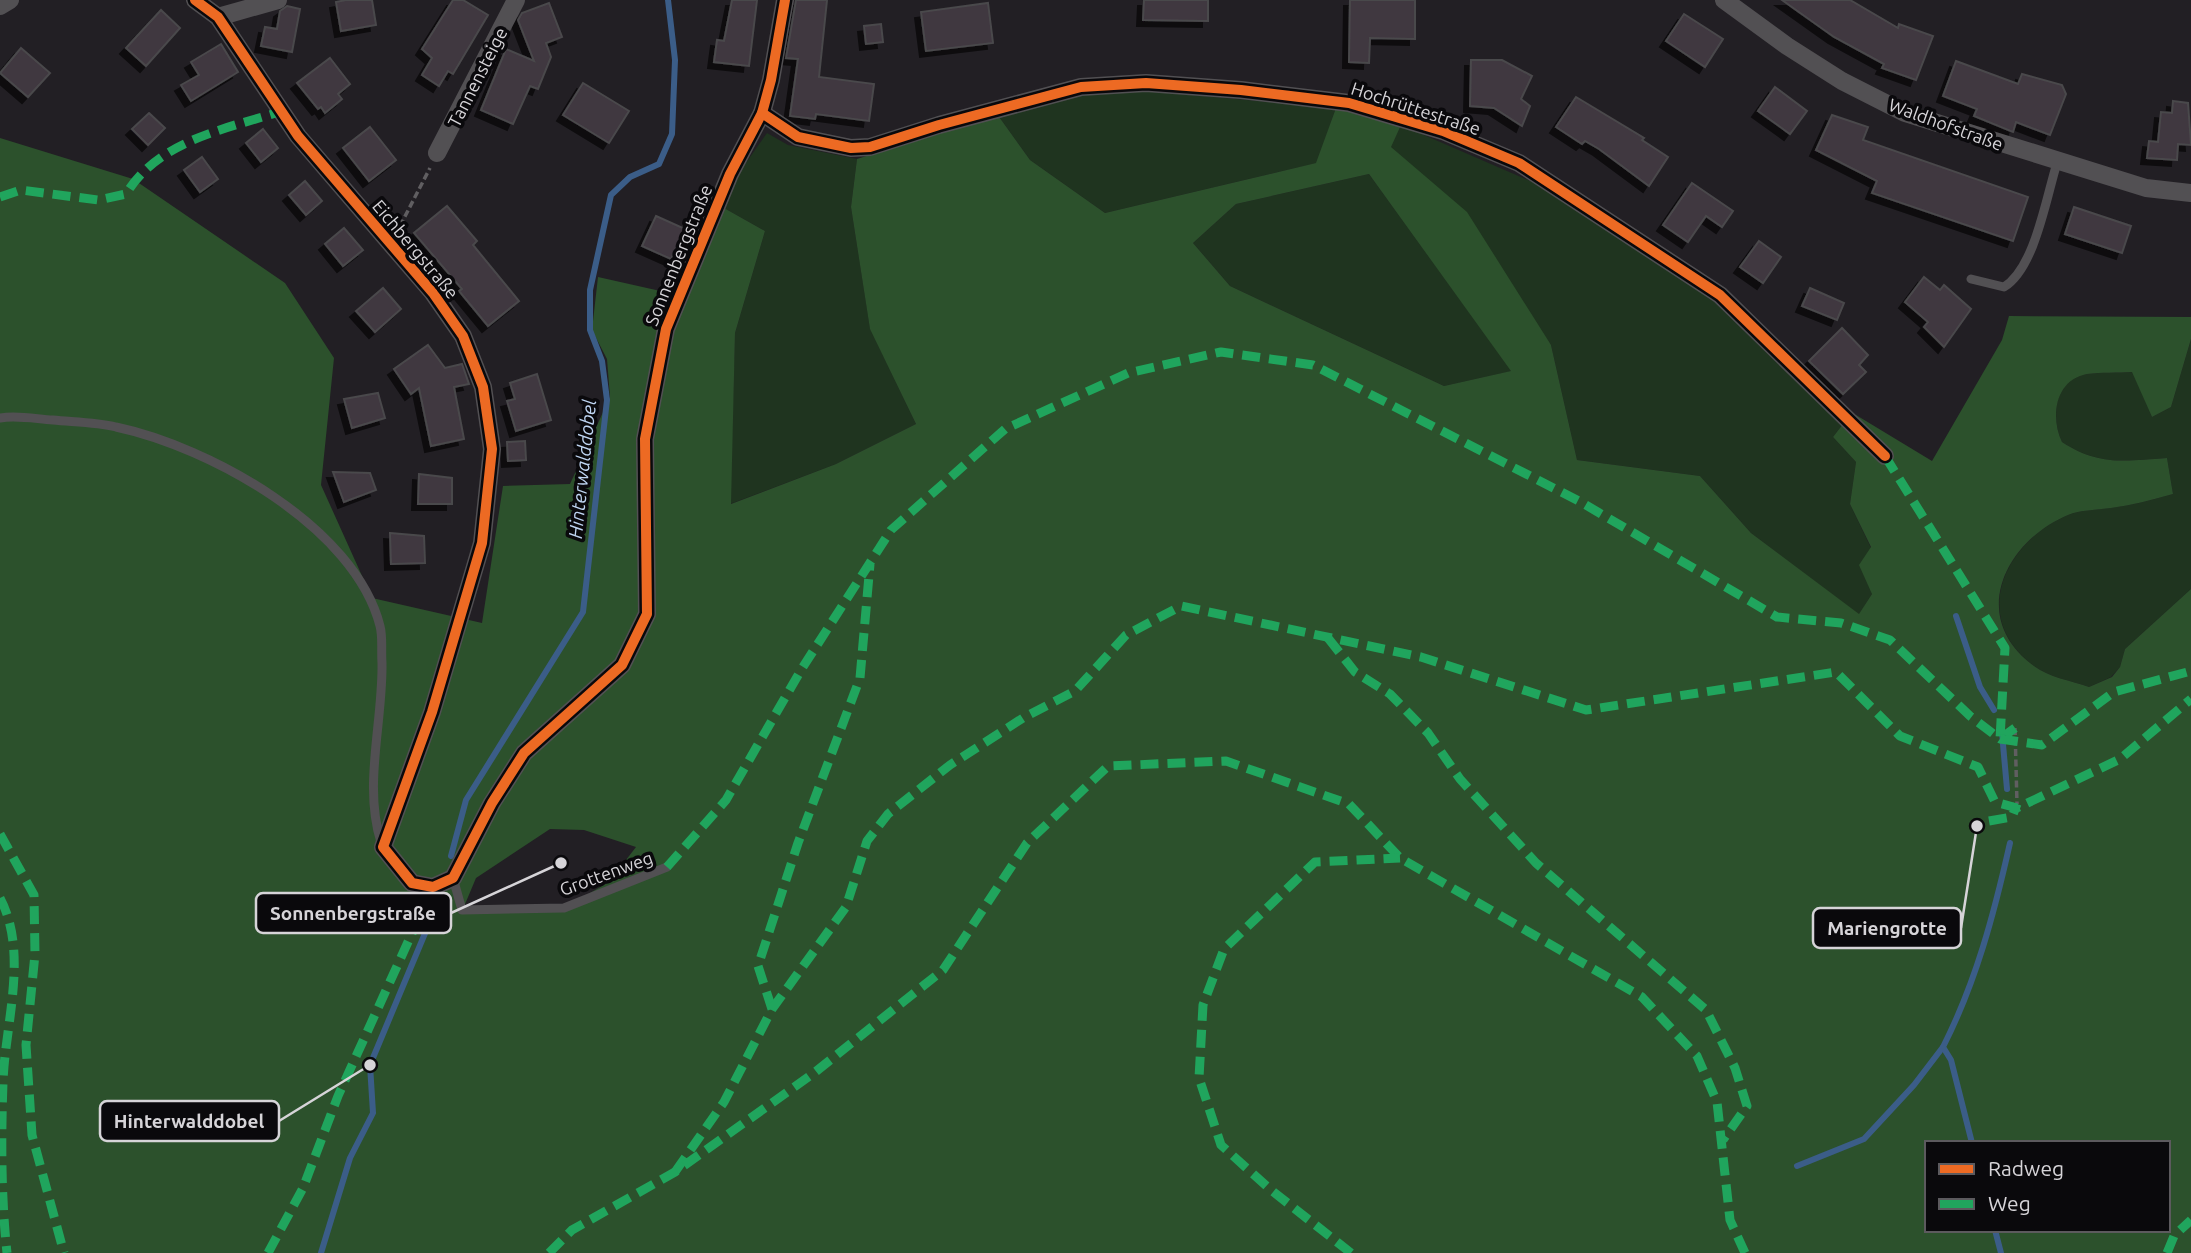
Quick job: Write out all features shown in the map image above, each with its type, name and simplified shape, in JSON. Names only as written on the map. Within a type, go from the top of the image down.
[{"type":"street","points":[[0,6],[10,0]]},
{"type":"street","name":"Eichbergstraße","points":[[195,0],[218,17],[298,136],[433,293],[463,336],[483,387],[492,449],[482,543],[432,712],[383,847]]},
{"type":"street","points":[[218,17],[278,0]]},
{"type":"street","name":"Tannensteige","points":[[437,153],[516,0]]},
{"type":"street","name":"Sonnenbergstraße","points":[[453,878],[492,803],[524,753],[622,665],[648,614],[645,439],[666,329],[730,174],[762,113],[771,80],[785,0]]},
{"type":"street","name":"Waldhofstraße","points":[[1724,0],[1787,46],[1842,81],[1905,113],[2057,163],[2146,188],[2191,193]]},
{"type":"street","name":"Hochrüttestraße","points":[[762,113],[797,137],[851,148],[870,147],[939,125],[1081,87],[1146,83],[1349,103],[1443,131],[1519,163],[1720,295],[1885,456]]},
{"type":"street","points":[[383,847],[412,883],[433,887],[453,878]]},
{"type":"lane","points":[[1971,279],[2004,287],[2017,280],[2026,263],[2057,163]]},
{"type":"lane","points":[[0,418],[116,426],[170,443],[223,466],[276,498],[337,550],[366,585],[381,628],[382,682],[374,820],[383,847]]},
{"type":"lane","name":"Grottenweg","points":[[453,878],[462,910],[564,908],[667,867]]},
{"type":"path","points":[[394,238],[437,153]]},
{"type":"path","points":[[2015,728],[2017,804]]},
{"type":"green space","points":[[1135,90],[1336,108],[1317,163],[1105,213],[1030,160],[997,114],[1077,96]]},
{"type":"green space","points":[[1336,108],[1401,125],[1391,147],[1467,212],[1551,345],[1577,460],[1700,476],[1751,533],[1859,614],[1872,594],[1859,565],[1871,547],[1850,504],[1856,462],[1833,437],[1843,424],[1856,415],[1932,461],[2002,340],[2009,316],[2191,317],[2191,339],[2171,407],[2152,417],[2132,372],[2087,374],[2076,378],[2062,392],[2056,411],[2062,442],[2075,450],[2112,460],[2167,458],[2173,494],[2127,505],[2073,513],[2045,527],[2026,543],[2012,562],[2002,583],[1999,604],[2002,626],[2014,647],[2034,666],[2053,676],[2089,687],[2112,677],[2120,667],[2125,649],[2191,589],[2191,1253],[0,1253],[0,138],[133,179],[285,283],[334,358],[321,485],[372,598],[482,623],[503,486],[570,484],[610,397],[607,359],[592,330],[598,277],[687,297],[724,208],[765,231],[735,333],[731,504],[836,464],[916,424],[870,329],[851,207],[857,159],[997,114],[1030,160],[1105,213],[1316,163]],"holes":[[[1369,174],[1511,371],[1444,386],[1230,286],[1193,243],[1236,204]],[[550,829],[584,830],[636,847],[609,882],[564,908],[463,909],[476,878]]]},
{"type":"green space","points":[[1401,125],[1537,184],[1724,303],[1843,424],[1833,437],[1856,462],[1850,504],[1871,548],[1872,594],[1859,615],[1751,533],[1700,476],[1577,460],[1551,345],[1390,146]]},
{"type":"green space","points":[[767,133],[788,145],[857,159],[851,207],[870,328],[916,424],[836,464],[730,504],[735,333],[765,231],[724,208],[738,174]]},
{"type":"green space","points":[[1369,174],[1512,371],[1444,386],[1230,286],[1193,243],[1236,204]]},
{"type":"green space","points":[[2191,339],[2191,589],[2125,649],[2120,667],[2111,677],[2089,687],[2046,673],[2034,666],[2014,647],[2003,626],[1999,604],[2003,583],[2012,562],[2027,543],[2045,527],[2068,515],[2134,504],[2173,494],[2167,458],[2112,460],[2088,455],[2062,442],[2056,411],[2062,391],[2076,377],[2087,374],[2133,372],[2152,417],[2171,407]]},
{"type":"building","points":[[372,0],[376,25],[341,31],[336,2]]},
{"type":"building","points":[[453,0],[463,0],[488,15],[453,74],[448,71],[439,86],[422,75],[432,58],[422,49]]},
{"type":"building","points":[[732,0],[757,0],[749,66],[714,62],[717,40],[724,41]]},
{"type":"building","points":[[796,0],[827,0],[819,77],[874,84],[869,121],[816,114],[815,119],[790,116],[798,59],[786,58]]},
{"type":"building","points":[[1144,0],[1208,0],[1208,21],[1143,20]]},
{"type":"building","points":[[1350,0],[1415,0],[1415,39],[1370,38],[1369,63],[1349,62]]},
{"type":"building","points":[[1782,0],[1850,0],[1898,28],[1899,24],[1933,36],[1916,80],[1882,68],[1884,64],[1834,37]]},
{"type":"building","points":[[549,3],[562,37],[546,43],[551,57],[538,89],[530,86],[513,124],[481,110],[506,49],[534,61],[518,20],[522,13]]},
{"type":"building","points":[[988,3],[993,43],[926,51],[921,12]]},
{"type":"building","points":[[287,6],[300,9],[292,52],[261,46],[265,27],[277,29],[280,11]]},
{"type":"building","points":[[161,10],[180,28],[146,66],[126,48]]},
{"type":"building","points":[[1684,14],[1723,39],[1705,67],[1666,41]]},
{"type":"building","points":[[881,24],[883,42],[866,44],[864,26]]},
{"type":"building","points":[[221,44],[238,72],[191,101],[181,85],[199,75],[191,62]]},
{"type":"building","points":[[21,48],[50,73],[28,97],[0,73]]},
{"type":"building","points":[[330,58],[350,84],[338,94],[342,99],[325,113],[321,107],[318,109],[297,83]]},
{"type":"building","points":[[1471,60],[1502,60],[1532,76],[1521,99],[1530,106],[1522,126],[1494,108],[1470,106]]},
{"type":"building","points":[[1956,61],[2018,84],[2022,74],[2062,85],[2066,94],[2050,135],[2016,122],[2013,132],[1974,116],[1977,109],[1943,96]]},
{"type":"building","points":[[583,83],[629,111],[609,143],[563,115]]},
{"type":"building","points":[[1775,87],[1807,111],[1790,134],[1758,111]]},
{"type":"building","points":[[1576,97],[1644,138],[1642,140],[1668,157],[1649,186],[1599,149],[1585,141],[1582,144],[1556,127]]},
{"type":"building","points":[[2173,101],[2188,103],[2191,145],[2178,144],[2177,160],[2147,158],[2149,141],[2158,142],[2161,112],[2172,113]]},
{"type":"building","points":[[149,113],[165,128],[148,145],[132,129]]},
{"type":"building","points":[[1832,115],[1868,127],[1863,140],[2028,197],[2013,241],[1872,193],[1877,181],[1816,150]]},
{"type":"building","points":[[370,127],[396,160],[369,181],[343,148]]},
{"type":"building","points":[[263,129],[278,148],[261,162],[246,143]]},
{"type":"building","points":[[202,157],[218,179],[200,192],[184,170]]},
{"type":"building","points":[[305,181],[322,201],[306,215],[289,195]]},
{"type":"building","points":[[1692,183],[1733,211],[1722,227],[1706,216],[1688,242],[1663,225]]},
{"type":"building","points":[[447,206],[477,241],[473,245],[519,301],[488,326],[459,291],[462,289],[414,233]]},
{"type":"building","points":[[2074,207],[2131,226],[2122,253],[2065,234]]},
{"type":"building","points":[[656,216],[685,229],[671,259],[642,246]]},
{"type":"building","points":[[344,228],[363,250],[343,266],[325,244]]},
{"type":"building","points":[[1759,241],[1781,257],[1763,283],[1740,267]]},
{"type":"building","points":[[1924,277],[1940,290],[1944,285],[1971,309],[1944,347],[1924,327],[1928,322],[1905,302]]},
{"type":"building","points":[[383,288],[401,309],[375,332],[356,311]]},
{"type":"building","points":[[1810,288],[1844,303],[1837,320],[1802,306]]},
{"type":"building","points":[[1842,328],[1868,355],[1859,365],[1866,372],[1843,394],[1809,361]]},
{"type":"building","points":[[428,345],[445,368],[462,364],[469,384],[454,387],[464,439],[431,446],[419,388],[411,394],[394,369]]},
{"type":"building","points":[[537,374],[551,420],[516,431],[507,401],[515,399],[510,383]]},
{"type":"building","points":[[378,393],[385,418],[352,428],[344,399]]},
{"type":"building","points":[[525,441],[526,460],[508,461],[507,442]]},
{"type":"building","points":[[333,472],[370,473],[376,490],[344,502]]},
{"type":"building","points":[[419,474],[452,478],[452,504],[418,504]]},
{"type":"building","points":[[390,533],[424,536],[425,563],[391,564]]},
{"type":"waterway","name":"Hinterwalddobel","points":[[451,856],[466,800],[583,612],[607,400],[602,361],[590,330],[590,290],[611,195],[630,177],[659,164],[672,134],[675,60],[668,0]]},
{"type":"waterway","points":[[1956,616],[1980,687],[1994,710]]},
{"type":"waterway","points":[[2002,733],[2007,789]]},
{"type":"waterway","points":[[1971,1141],[1951,1060],[1943,1047],[1965,998],[1983,947],[2010,843]]},
{"type":"waterway","name":"Hinterwalddobel","points":[[321,1253],[350,1158],[373,1113],[370,1065],[436,907]]},
{"type":"waterway","points":[[1797,1166],[1864,1139],[1914,1085],[1943,1047]]},
{"type":"waterway","points":[[1996,1232],[2001,1253]]},
{"type":"marked path","points":[[0,197],[21,190],[98,200],[126,194],[140,176],[174,149],[215,131],[279,112]]},
{"type":"marked path","points":[[667,867],[726,800],[801,670],[891,530],[1005,429],[1128,373],[1221,352],[1313,365],[1579,501],[1777,617],[1841,623],[1890,640],[1970,716],[2000,739],[2042,745],[2114,692],[2191,671]]},
{"type":"marked path","points":[[1885,456],[2005,648],[2000,739],[2015,728]]},
{"type":"marked path","points":[[772,1009],[758,966],[798,843],[860,678],[870,564]]},
{"type":"marked path","points":[[675,1172],[724,1102],[772,1009],[846,907],[867,841],[888,814],[950,765],[1023,718],[1075,691],[1126,635],[1181,606],[1421,657],[1586,710],[1836,672],[1900,736],[1978,767],[1995,802],[2017,808],[2120,759],[2191,699]]},
{"type":"marked path","points":[[1328,638],[1355,672],[1390,694],[1428,733],[1460,779],[1536,863],[1706,1010],[1735,1068],[1747,1106],[1723,1140]]},
{"type":"marked path","points":[[549,1253],[572,1230],[675,1172],[814,1073],[943,970],[1027,843],[1108,766],[1226,761],[1349,804],[1400,858],[1642,997],[1697,1056],[1717,1102],[1730,1220],[1745,1253]]},
{"type":"marked path","points":[[1989,821],[2012,817],[2017,804]]},
{"type":"marked path","points":[[0,834],[34,895],[35,954],[26,1045],[32,1135],[64,1253]]},
{"type":"marked path","points":[[1351,1253],[1271,1190],[1221,1145],[1199,1078],[1203,1005],[1224,949],[1315,862],[1400,858]]},
{"type":"marked path","points":[[268,1253],[303,1188],[338,1096],[433,887]]},
{"type":"marked path","points":[[0,898],[9,919],[14,965],[2,1104],[7,1253]]},
{"type":"marked path","points":[[2167,1253],[2174,1236],[2191,1220]]},
{"type":"cycle path","points":[[195,0],[218,17],[298,136],[433,293],[463,336],[483,387],[492,449],[482,543],[432,712],[383,847],[412,883],[433,887],[453,878],[492,803],[524,753],[622,665],[647,614],[645,439],[666,329],[730,174],[762,113],[771,80],[785,0]]},
{"type":"cycle path","points":[[762,113],[798,137],[851,148],[870,147],[939,125],[1081,87],[1146,83],[1241,90],[1349,103],[1443,131],[1519,163],[1720,295],[1885,456]]},
{"type":"place","name":"Mariengrotte","points":[[1977,826]]},
{"type":"place","name":"Sonnenbergstraße","points":[[561,863]]},
{"type":"place","name":"Hinterwalddobel","points":[[370,1065]]}]
